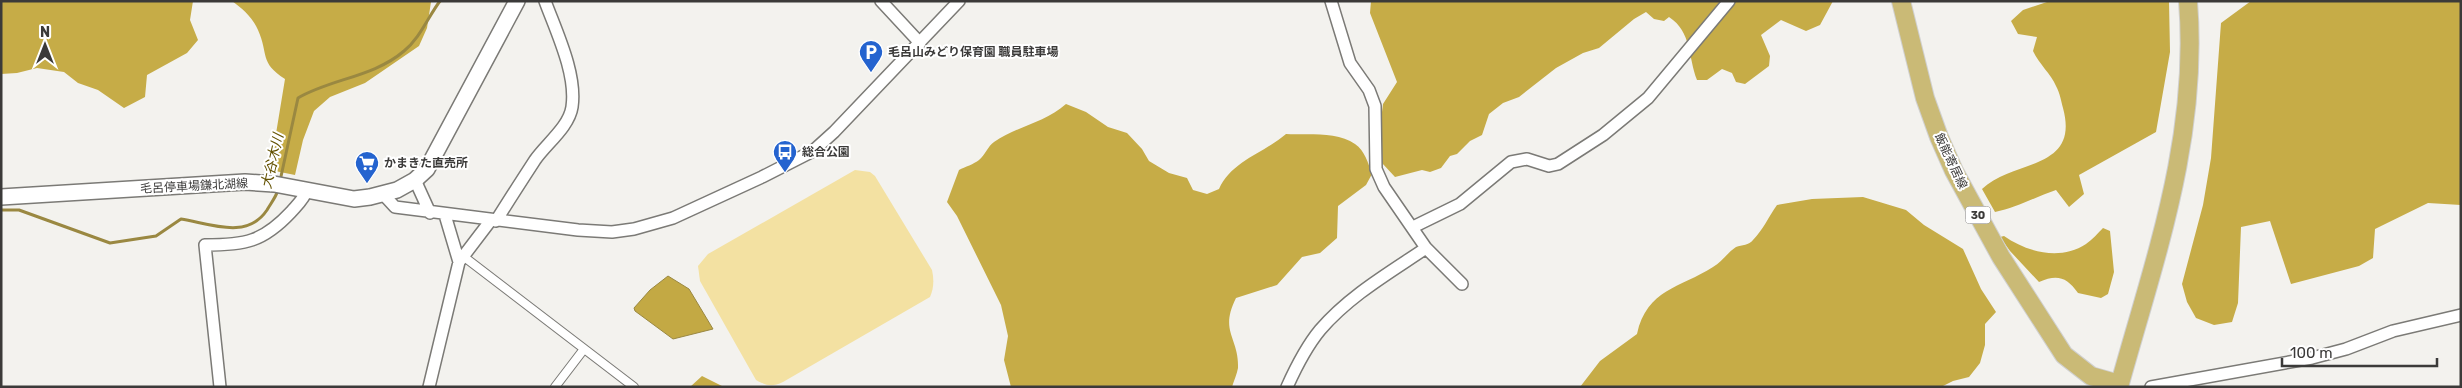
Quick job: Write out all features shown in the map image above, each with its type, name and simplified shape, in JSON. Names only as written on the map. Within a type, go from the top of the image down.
[{"type":"main road","name":"毛呂停車場鎌北湖線","points":[[1,197],[225,183],[280,185],[354,199],[397,190],[415,180],[427,169],[517,1]]},
{"type":"main road","name":"飯能寄居線","points":[[1901,1],[1925,98],[1954,171],[2001,256],[2064,355],[2089,381],[2122,386],[2171,202],[2182,149],[2190,66],[2188,1]]},
{"type":"street","points":[[429,387],[461,259],[493,220],[537,158],[566,122],[572,108],[564,48],[545,1]]},
{"type":"street","points":[[881,1],[920,43]]},
{"type":"street","points":[[383,194],[395,207],[430,213],[612,232],[634,229],[673,218],[813,151],[834,132],[959,1]]},
{"type":"street","points":[[1332,1],[1350,63],[1369,90],[1375,106],[1376,169],[1384,187],[1426,248],[1462,284]]},
{"type":"street","points":[[1413,227],[1460,204],[1511,162],[1527,159],[1549,166],[1558,164],[1603,135],[1648,98],[1729,1]]},
{"type":"street","points":[[415,180],[430,213]]},
{"type":"street","points":[[220,387],[205,245],[243,244],[264,236],[285,218],[305,195],[307,190]]},
{"type":"street","points":[[445,214],[461,259],[584,348],[634,387]]},
{"type":"street","points":[[1287,387],[1304,352],[1320,330],[1354,297],[1426,248]]},
{"type":"street","points":[[2150,387],[2312,358],[2346,349],[2393,331],[2461,314]]},
{"type":"street","points":[[556,387],[584,348]]},
{"type":"shaded area","points":[[1,1],[193,1],[190,20],[198,40],[187,53],[147,75],[145,97],[124,108],[98,90],[78,83],[64,72],[37,68],[17,73],[1,74]]},
{"type":"shaded area","points":[[232,1],[431,2],[427,28],[419,46],[365,83],[330,97],[314,111],[303,140],[295,175],[270,170],[285,79],[271,68],[268,63],[258,30],[253,22]]},
{"type":"shaded area","points":[[1371,1],[1833,1],[1820,25],[1806,31],[1781,20],[1761,35],[1770,56],[1769,66],[1745,84],[1736,82],[1732,73],[1722,69],[1707,80],[1697,80],[1686,37],[1682,30],[1669,17],[1664,21],[1654,19],[1646,12],[1634,19],[1599,48],[1583,53],[1556,68],[1519,97],[1503,103],[1489,114],[1482,135],[1470,141],[1457,154],[1450,156],[1441,168],[1430,172],[1422,170],[1395,177],[1382,163],[1379,136],[1383,104],[1397,82],[1370,13]]},
{"type":"shaded area","points":[[2050,1],[2169,1],[2170,52],[2156,132],[2079,175],[2084,194],[2069,207],[2056,190],[1995,212],[1982,189],[1995,179],[2040,161],[2053,153],[2062,143],[2066,128],[2058,91],[2033,51],[2037,37],[2018,34],[2011,21],[2023,10]]},
{"type":"shaded area","points":[[2251,1],[2461,1],[2461,205],[2428,203],[2375,229],[2373,258],[2359,266],[2291,284],[2270,221],[2241,227],[2238,303],[2232,322],[2214,325],[2196,318],[2187,302],[2182,284],[2203,205],[2211,158],[2221,23]]},
{"type":"shaded area","points":[[1066,104],[1086,112],[1108,127],[1127,133],[1142,149],[1149,161],[1169,173],[1187,178],[1193,190],[1207,194],[1219,189],[1224,179],[1240,164],[1286,134],[1322,134],[1340,137],[1355,144],[1364,154],[1372,174],[1366,185],[1338,206],[1337,238],[1320,253],[1302,257],[1277,285],[1236,298],[1229,319],[1229,327],[1238,357],[1238,368],[1232,387],[1011,387],[1004,360],[1008,336],[1001,305],[957,216],[947,202],[959,170],[979,160],[994,142],[1049,116]]},
{"type":"shaded area","points":[[855,170],[870,172],[875,176],[932,270],[933,284],[930,297],[783,382],[776,385],[763,384],[756,380],[700,281],[698,266],[708,254]]},
{"type":"shaded area","points":[[1863,197],[1906,210],[1924,225],[1963,249],[1981,289],[1996,312],[1985,324],[1985,345],[1980,363],[1969,377],[1953,381],[1941,387],[1580,387],[1600,361],[1637,334],[1648,308],[1657,299],[1666,292],[1716,265],[1736,247],[1751,242],[1760,232],[1777,205],[1812,199]]},
{"type":"shaded area","points":[[2103,228],[2110,231],[2114,272],[2108,294],[2101,298],[2078,293],[2070,283],[2061,278],[2051,278],[2039,282],[2010,251],[2000,237],[2004,236],[2033,250],[2055,253],[2076,249],[2086,244]]},
{"type":"shaded area","points":[[668,276],[689,289],[713,329],[673,339],[635,311],[634,308],[650,290]]},
{"type":"shaded area","points":[[702,376],[724,387],[690,387]]},
{"type":"waterway","name":"大谷木川","points":[[280,181],[298,98],[324,86],[379,67],[392,60],[415,40],[440,1]]},
{"type":"waterway","name":"大谷木川","points":[[1,210],[19,210],[110,243],[156,236],[181,219],[228,228],[249,225],[259,219],[267,210],[278,190]]},
{"type":"place","name":"毛呂山みどり保育園 職員駐車場","points":[[871,73]]},
{"type":"place","name":"総合公園","points":[[785,173]]},
{"type":"place","name":"かまきた直売所","points":[[367,184]]}]
